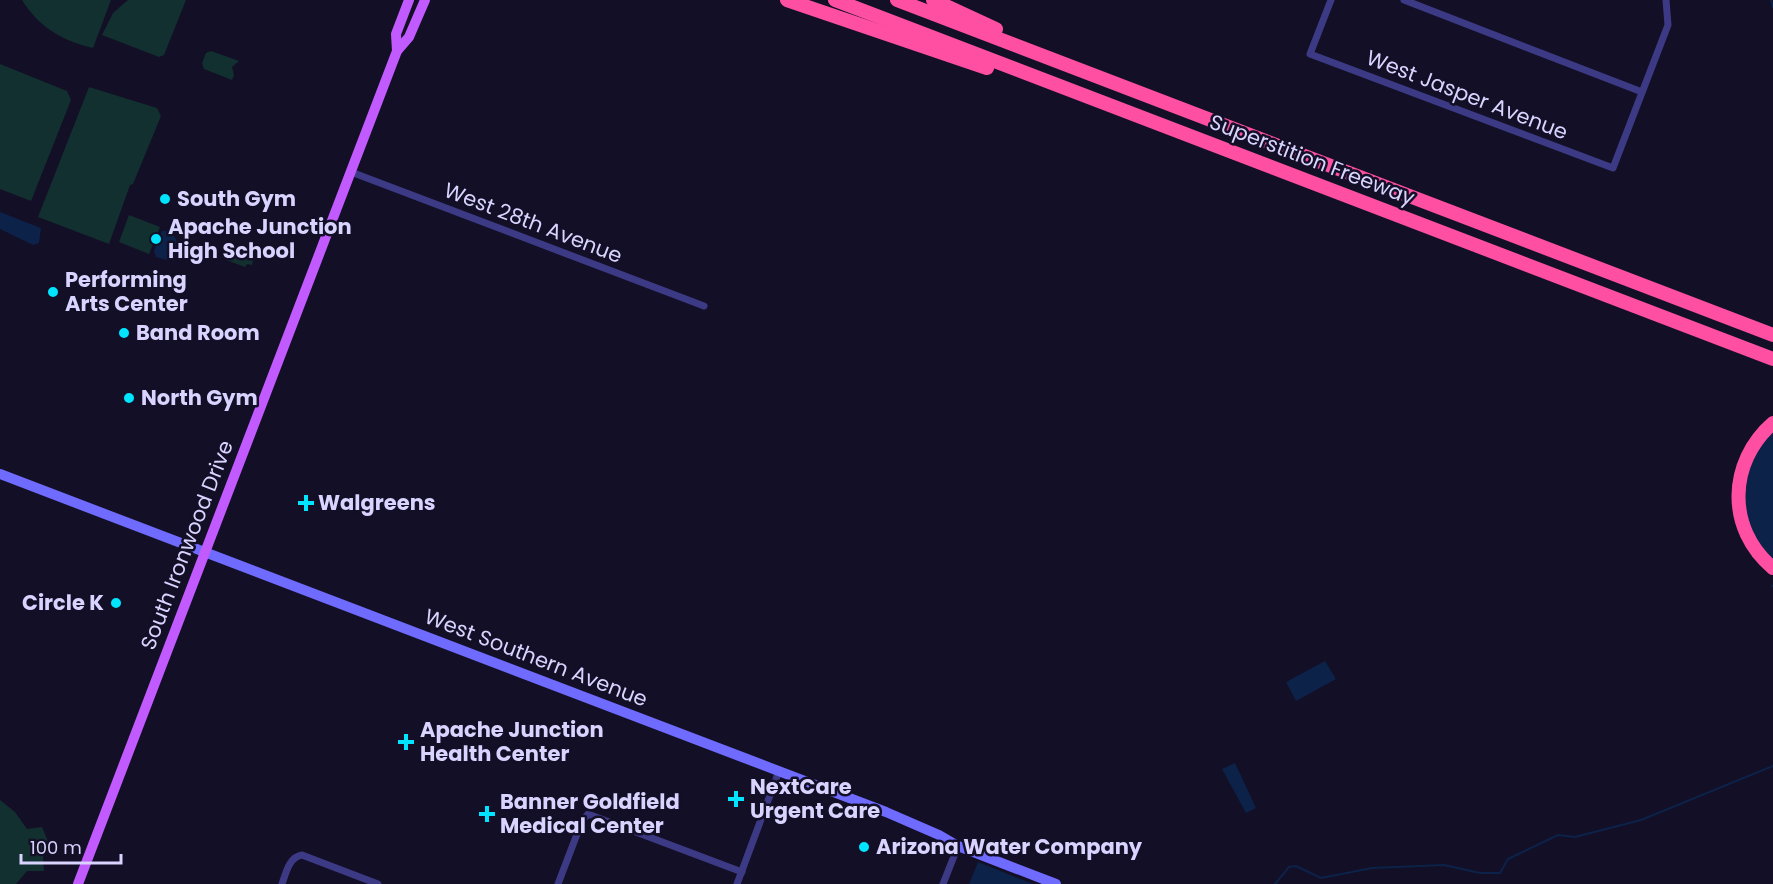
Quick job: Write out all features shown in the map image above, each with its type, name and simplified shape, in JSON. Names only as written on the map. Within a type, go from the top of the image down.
[{"type":"highway","points":[[787,0],[860,22],[1066,96],[1151,121]]},
{"type":"highway","name":"Superstition Freeway","points":[[835,0],[1773,359]]},
{"type":"highway","name":"Superstition Freeway","points":[[897,0],[1773,335]]},
{"type":"highway","points":[[933,0],[1084,72]]},
{"type":"highway","points":[[1773,423],[1757,439],[1745,457],[1737,496],[1742,526],[1748,538],[1773,568]]},
{"type":"main road","name":"South Ironwood Drive","points":[[397,51],[396,34],[409,0]]},
{"type":"main road","name":"South Ironwood Drive","points":[[78,884],[397,51],[409,37],[425,0]]},
{"type":"main road","name":"West Southern Avenue","points":[[0,474],[912,822],[958,846],[1056,884]]},
{"type":"street","name":"West Jasper Avenue","points":[[1331,0],[1311,54],[1613,168],[1642,92]]},
{"type":"street","points":[[1404,0],[1642,92],[1668,25],[1666,0]]},
{"type":"street","name":"West 28th Avenue","points":[[351,172],[704,306]]},
{"type":"street","points":[[737,884],[779,771]]},
{"type":"street","points":[[558,884],[582,821],[588,814],[742,872]]},
{"type":"street","points":[[944,884],[958,846]]},
{"type":"street","points":[[282,884],[291,861],[296,856],[302,855],[378,884]]},
{"type":"green space","points":[[22,0],[111,0],[93,48],[52,32],[36,18]]},
{"type":"green space","points":[[128,0],[186,0],[164,55],[159,57],[102,35],[113,13]]},
{"type":"green space","points":[[211,51],[239,61],[232,67],[234,75],[232,80],[204,69],[202,63],[206,53]]},
{"type":"green space","points":[[0,64],[67,91],[71,100],[31,201],[0,189]]},
{"type":"green space","points":[[89,87],[157,108],[161,116],[133,184],[130,185],[109,244],[38,217]]},
{"type":"green space","points":[[129,215],[160,227],[149,254],[119,242]]},
{"type":"green space","points":[[235,244],[247,252],[255,252],[252,265],[247,264],[245,267],[226,260]]},
{"type":"green space","points":[[0,800],[15,812],[27,829],[42,827],[49,844],[43,857],[44,871],[27,871],[16,884],[0,884]]},
{"type":"water","points":[[0,212],[41,228],[39,243],[33,245],[0,229]]},
{"type":"water","points":[[171,230],[178,243],[174,254],[167,260],[156,257],[154,251],[162,231]]},
{"type":"water","points":[[1773,429],[1773,563],[1757,546],[1743,511],[1742,487],[1751,457]]},
{"type":"water","points":[[1325,661],[1336,679],[1296,701],[1286,682]]},
{"type":"water","points":[[1235,763],[1256,808],[1246,813],[1222,769]]},
{"type":"water","points":[[978,862],[1033,884],[969,884]]},
{"type":"waterway","points":[[1771,0],[1773,7]]},
{"type":"waterway","points":[[1275,884],[1289,867],[1296,866],[1321,878],[1372,868],[1444,865],[1480,873],[1500,873],[1508,859],[1558,835],[1575,837],[1641,820],[1773,766]]},
{"type":"place","name":"South Gym","points":[[165,199]]},
{"type":"place","name":"Apache Junction High School","points":[[156,239]]},
{"type":"place","name":"Performing Arts Center","points":[[53,292]]},
{"type":"place","name":"Band Room","points":[[124,333]]},
{"type":"place","name":"North Gym","points":[[129,398]]},
{"type":"place","name":"Walgreens","points":[[306,503]]},
{"type":"place","name":"Circle K","points":[[116,603]]},
{"type":"place","name":"Apache Junction Health Center","points":[[406,742]]},
{"type":"place","name":"NextCare Urgent Care","points":[[736,799]]},
{"type":"place","name":"Banner Goldfield Medical Center","points":[[487,814]]},
{"type":"place","name":"Arizona Water Company","points":[[864,847]]}]
